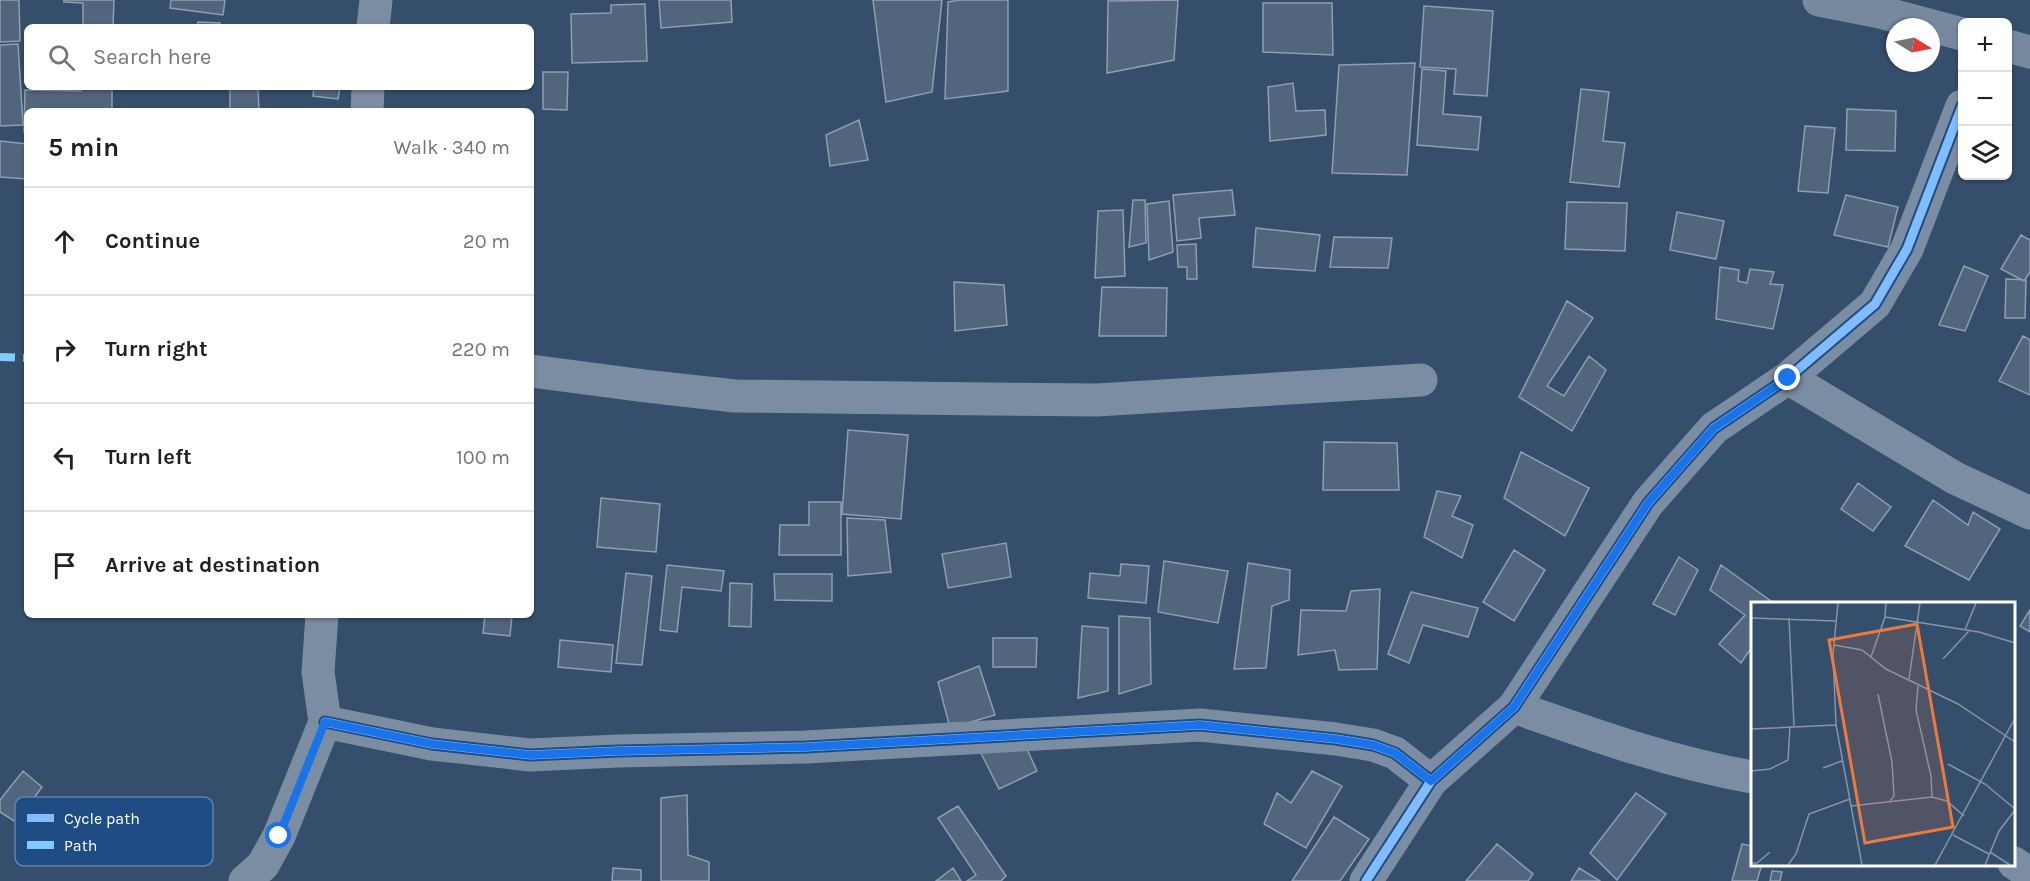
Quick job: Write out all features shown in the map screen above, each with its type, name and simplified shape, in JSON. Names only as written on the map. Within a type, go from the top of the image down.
[{"type":"street","points":[[373,24],[376,0]]},
{"type":"street","points":[[1819,0],[1880,12],[1958,33]]},
{"type":"street","points":[[2012,47],[2030,52]]},
{"type":"street","points":[[367,108],[368,90]]},
{"type":"street","points":[[1366,881],[1431,781],[1514,707],[1648,503],[1714,428],[1788,378],[1875,304],[1907,249],[1958,116]]},
{"type":"street","points":[[534,371],[735,396],[989,399],[1097,400],[1421,380]]},
{"type":"street","points":[[1788,378],[1955,478],[2030,513]]},
{"type":"street","points":[[245,881],[263,865],[279,836],[325,722],[318,672],[322,618]]},
{"type":"street","points":[[1514,707],[1626,747],[1751,777]]},
{"type":"street","points":[[325,722],[432,744],[530,755],[806,747],[1200,725],[1373,745],[1395,753],[1431,781]]},
{"type":"street","points":[[2015,864],[2030,874]]},
{"type":"building","points":[[0,0],[19,0],[20,41],[0,42]]},
{"type":"building","points":[[64,0],[114,0],[113,24],[83,24],[83,3],[64,2]]},
{"type":"building","points":[[171,0],[225,0],[223,15],[170,8]]},
{"type":"building","points":[[659,0],[731,0],[732,22],[661,28]]},
{"type":"building","points":[[873,0],[942,0],[932,92],[886,102]]},
{"type":"building","points":[[1008,0],[1008,91],[945,99],[948,2]]},
{"type":"building","points":[[1178,0],[1174,60],[1107,73],[1108,1]]},
{"type":"building","points":[[1263,3],[1332,3],[1333,55],[1263,52]]},
{"type":"building","points":[[645,4],[647,61],[572,63],[571,14],[611,13],[611,5]]},
{"type":"building","points":[[1424,6],[1493,11],[1487,96],[1454,94],[1456,69],[1420,67]]},
{"type":"building","points":[[198,22],[220,23],[220,24],[198,24]]},
{"type":"building","points":[[18,44],[23,125],[0,126],[0,45]]},
{"type":"building","points":[[1415,63],[1407,175],[1332,173],[1339,65]]},
{"type":"building","points":[[1422,69],[1446,71],[1443,114],[1481,117],[1478,150],[1417,145]]},
{"type":"building","points":[[543,72],[568,72],[567,110],[543,109]]},
{"type":"building","points":[[1293,83],[1296,111],[1325,110],[1326,135],[1270,141],[1268,87]]},
{"type":"building","points":[[1581,89],[1609,92],[1603,141],[1625,143],[1619,187],[1570,182]]},
{"type":"building","points":[[25,90],[112,90],[112,108],[25,108]]},
{"type":"building","points":[[230,90],[258,90],[259,108],[230,108]]},
{"type":"building","points":[[314,90],[340,90],[338,99],[313,96]]},
{"type":"building","points":[[1847,109],[1896,111],[1895,151],[1846,150]]},
{"type":"building","points":[[859,120],[868,160],[830,166],[826,135]]},
{"type":"building","points":[[1805,126],[1835,128],[1828,193],[1798,191]]},
{"type":"building","points":[[0,141],[24,144],[24,179],[0,177]]},
{"type":"building","points":[[1232,190],[1235,215],[1199,218],[1201,238],[1177,241],[1173,195]]},
{"type":"building","points":[[1846,195],[1898,207],[1888,247],[1834,235]]},
{"type":"building","points":[[1133,200],[1145,200],[1146,243],[1129,247]]},
{"type":"building","points":[[1169,201],[1173,252],[1149,260],[1147,204]]},
{"type":"building","points":[[1567,202],[1627,203],[1625,251],[1565,249]]},
{"type":"building","points":[[1123,210],[1125,276],[1095,278],[1098,211]]},
{"type":"building","points":[[1677,212],[1724,221],[1716,259],[1670,250]]},
{"type":"building","points":[[1256,228],[1320,235],[1315,271],[1253,267]]},
{"type":"building","points":[[2021,235],[2030,240],[2030,272],[2024,281],[2001,269]]},
{"type":"building","points":[[1334,237],[1392,238],[1388,268],[1330,267]]},
{"type":"building","points":[[1196,244],[1197,279],[1187,279],[1187,267],[1178,267],[1177,245]]},
{"type":"building","points":[[1964,266],[1988,276],[1965,331],[1939,325]]},
{"type":"building","points":[[1720,267],[1739,270],[1738,281],[1747,283],[1750,269],[1774,272],[1770,284],[1783,285],[1773,329],[1716,319]]},
{"type":"building","points":[[2006,279],[2026,280],[2025,318],[2005,318]]},
{"type":"building","points":[[954,282],[1004,285],[1007,325],[955,331]]},
{"type":"building","points":[[1102,287],[1167,288],[1166,336],[1099,336]]},
{"type":"building","points":[[1567,301],[1593,318],[1547,386],[1564,396],[1589,356],[1606,370],[1572,431],[1519,397]]},
{"type":"building","points":[[2023,336],[2030,340],[2030,395],[1999,381]]},
{"type":"building","points":[[848,430],[908,435],[901,519],[842,514]]},
{"type":"building","points":[[1324,442],[1397,443],[1399,490],[1323,490]]},
{"type":"building","points":[[1521,452],[1589,488],[1565,536],[1504,498]]},
{"type":"building","points":[[1858,483],[1891,507],[1873,531],[1841,509]]},
{"type":"building","points":[[1437,491],[1461,496],[1452,516],[1473,525],[1462,558],[1424,537]]},
{"type":"building","points":[[601,498],[660,504],[656,552],[597,547]]},
{"type":"building","points":[[1933,500],[1968,525],[1973,512],[2000,529],[1969,580],[1905,546]]},
{"type":"building","points":[[809,502],[841,502],[841,555],[779,555],[780,525],[809,525]]},
{"type":"building","points":[[847,518],[885,520],[891,572],[848,576]]},
{"type":"building","points":[[1006,543],[1011,577],[948,588],[942,554]]},
{"type":"building","points":[[1514,550],[1545,570],[1514,621],[1483,602]]},
{"type":"building","points":[[1679,557],[1698,570],[1675,615],[1653,604]]},
{"type":"building","points":[[1164,561],[1228,571],[1218,623],[1158,612]]},
{"type":"building","points":[[1248,563],[1290,570],[1289,600],[1272,606],[1266,668],[1234,669]]},
{"type":"building","points":[[1121,564],[1149,566],[1146,603],[1088,598],[1090,573],[1120,576]]},
{"type":"building","points":[[667,565],[724,571],[721,591],[682,587],[677,632],[660,630]]},
{"type":"building","points":[[1721,565],[1772,602],[1751,602],[1751,648],[1741,663],[1719,644],[1745,615],[1710,590]]},
{"type":"building","points":[[626,573],[652,576],[642,665],[616,663]]},
{"type":"building","points":[[774,574],[832,574],[832,601],[775,600]]},
{"type":"building","points":[[730,583],[752,584],[751,627],[729,626]]},
{"type":"building","points":[[1380,589],[1377,669],[1339,670],[1335,650],[1298,655],[1301,610],[1346,611],[1351,591]]},
{"type":"building","points":[[1411,592],[1478,608],[1468,637],[1423,625],[1409,663],[1388,654]]},
{"type":"building","points":[[2030,610],[2030,632],[2020,626]]},
{"type":"building","points":[[1119,616],[1150,618],[1151,684],[1119,694]]},
{"type":"building","points":[[485,618],[512,618],[510,636],[483,633]]},
{"type":"building","points":[[1082,626],[1108,628],[1108,691],[1078,698]]},
{"type":"building","points":[[993,638],[1037,638],[1036,667],[993,667]]},
{"type":"building","points":[[560,640],[613,645],[611,672],[558,667]]},
{"type":"building","points":[[979,666],[995,715],[950,728],[938,682]]},
{"type":"building","points":[[1022,738],[1037,771],[999,789],[980,751]]},
{"type":"building","points":[[23,771],[42,787],[35,797],[15,797],[15,821],[0,812],[0,800]]},
{"type":"building","points":[[1312,771],[1342,786],[1306,848],[1264,824],[1277,793],[1291,803]]},
{"type":"building","points":[[1636,793],[1666,814],[1617,880],[1590,853]]},
{"type":"building","points":[[687,795],[688,855],[709,862],[709,881],[661,881],[661,798]]},
{"type":"building","points":[[958,806],[1006,876],[1001,881],[967,881],[976,875],[938,818]]},
{"type":"building","points":[[1334,817],[1369,839],[1340,881],[1292,881]]},
{"type":"building","points":[[1497,844],[1533,874],[1528,881],[1466,881]]},
{"type":"building","points":[[1742,844],[1751,846],[1751,866],[1761,866],[1757,881],[1732,881]]},
{"type":"building","points":[[613,868],[641,870],[641,881],[612,881]]},
{"type":"building","points":[[953,868],[961,881],[936,881]]},
{"type":"building","points":[[1579,868],[1600,881],[1571,881]]},
{"type":"building","points":[[1772,871],[1782,872],[1780,881],[1770,881]]},
{"type":"marked path","points":[[0,357],[24,358]]},
{"type":"cycle path","points":[[1366,881],[1431,781],[1514,707],[1648,503],[1714,428],[1788,378],[1875,304],[1907,249],[1958,116]]},
{"type":"cycle path","points":[[325,722],[432,744],[530,755],[806,747],[1200,725],[1373,745],[1395,753],[1431,781]]},
{"type":"route","points":[[279,836],[325,722],[432,744],[530,755],[806,747],[1200,725],[1373,745],[1395,753],[1431,781],[1514,707],[1648,503],[1714,428],[1788,378]]}]
